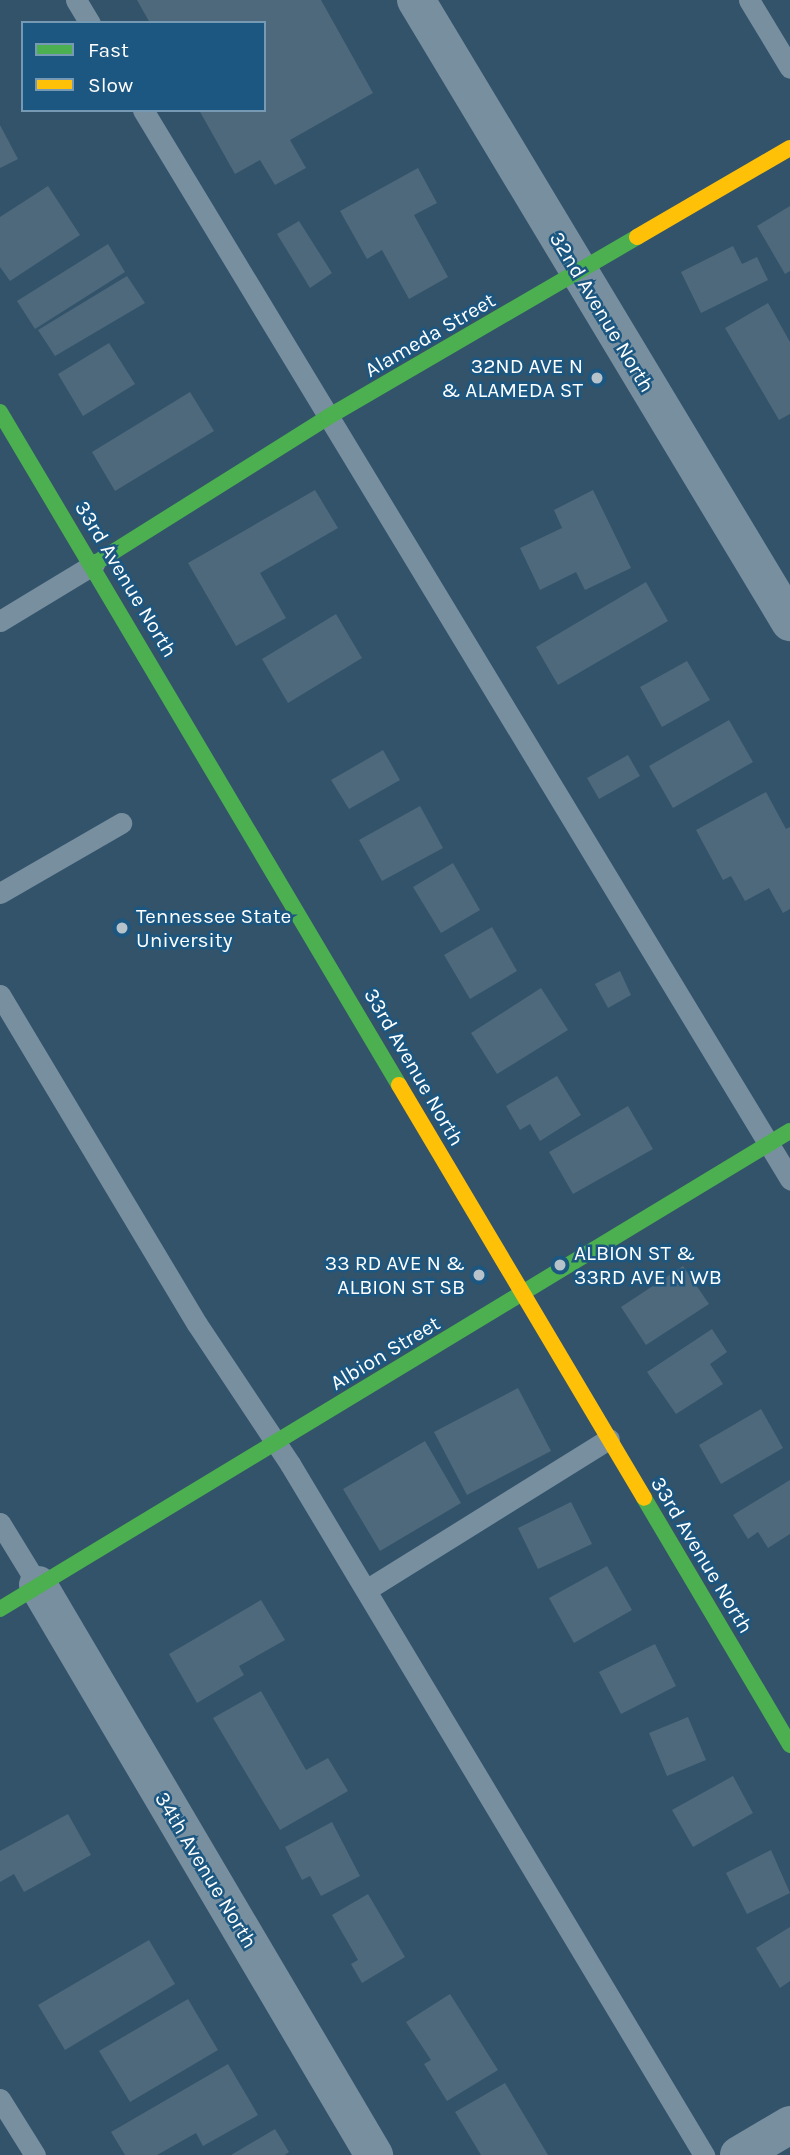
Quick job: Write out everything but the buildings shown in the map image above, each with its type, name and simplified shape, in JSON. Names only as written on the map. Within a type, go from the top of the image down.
[{"type":"street","name":"32nd Avenue North","points":[[416,0],[578,274],[790,622]]},
{"type":"street","name":"Alameda Street","points":[[94,564],[328,418],[790,148]]},
{"type":"street","name":"33rd Avenue North","points":[[0,412],[94,564],[790,1745]]},
{"type":"street","name":"Albion Street","points":[[0,1609],[790,1131]]},
{"type":"street","name":"34th Avenue North","points":[[38,1585],[374,2155]]},
{"type":"street","points":[[739,2155],[790,2125]]},
{"type":"lane","points":[[76,0],[89,21]]},
{"type":"lane","points":[[749,0],[790,68]]},
{"type":"lane","points":[[144,112],[790,1179]]},
{"type":"lane","points":[[0,621],[94,564]]},
{"type":"lane","points":[[0,893],[121,823]]},
{"type":"lane","points":[[0,995],[197,1324],[276,1443],[366,1590],[704,2155]]},
{"type":"lane","points":[[366,1590],[609,1439]]},
{"type":"lane","points":[[0,1523],[38,1585]]},
{"type":"lane","points":[[0,2099],[35,2155]]},
{"type":"traffic: fast","points":[[94,564],[328,417],[637,237]]},
{"type":"traffic: fast","points":[[0,412],[399,1085]]},
{"type":"traffic: fast","points":[[0,1609],[790,1131]]},
{"type":"traffic: fast","points":[[644,1498],[790,1745]]},
{"type":"traffic: slow","points":[[637,237],[790,148]]},
{"type":"traffic: slow","points":[[399,1085],[644,1498]]},
{"type":"place","name":"32ND AVE N & ALAMEDA ST","points":[[597,378]]},
{"type":"place","name":"Tennessee State University","points":[[122,928]]},
{"type":"place","name":"ALBION ST & 33RD AVE N WB","points":[[560,1265]]},
{"type":"place","name":"33 RD AVE N & ALBION ST SB","points":[[479,1275]]}]
